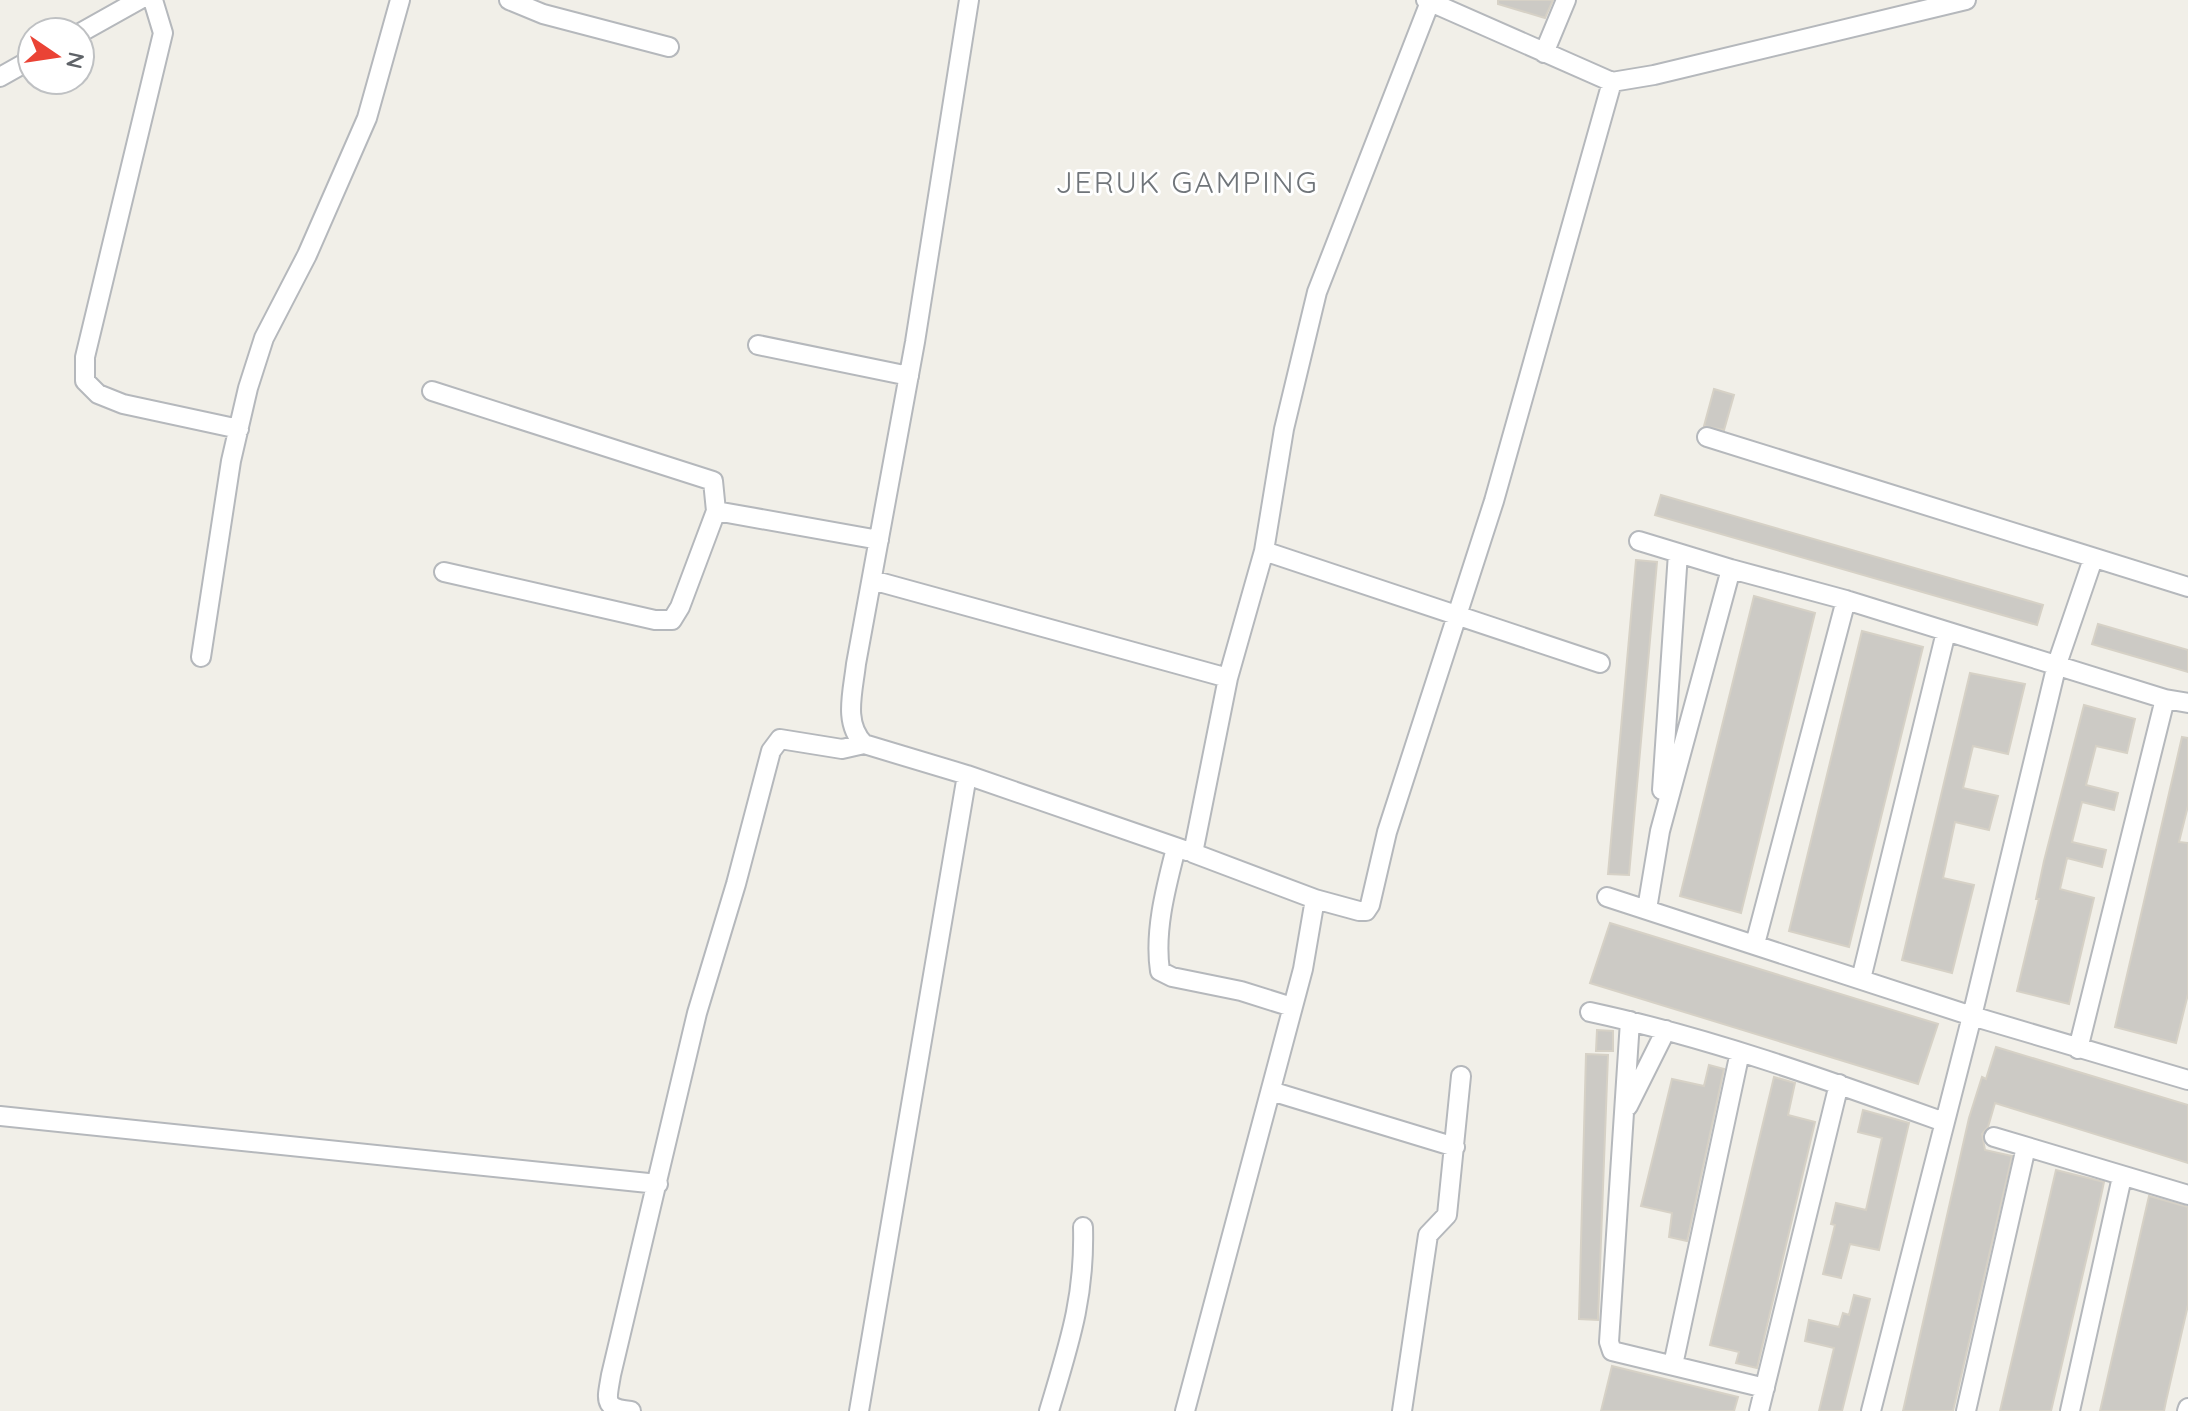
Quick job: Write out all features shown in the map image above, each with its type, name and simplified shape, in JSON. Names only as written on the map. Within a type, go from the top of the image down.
[{"type":"street","points":[[96,24],[139,0]]},
{"type":"street","points":[[153,0],[163,33],[85,357],[85,381],[98,394],[123,404],[239,429]]},
{"type":"street","points":[[201,657],[231,461],[248,388],[264,338],[307,255],[367,118],[400,0]]},
{"type":"street","points":[[509,0],[543,14],[669,47]]},
{"type":"street","points":[[969,0],[909,376],[856,664],[851,723],[854,734],[864,744],[967,775],[1185,850],[1315,899],[1359,911],[1366,911],[1370,905],[1387,832],[1499,486],[1612,82]]},
{"type":"street","points":[[1548,43],[1566,0]]},
{"type":"street","points":[[1292,1007],[1241,991],[1172,977],[1160,971],[1164,894],[1185,850],[1264,551],[1284,429],[1317,292],[1428,1],[1548,43],[1612,82],[1654,75],[1966,0]]},
{"type":"street","points":[[758,345],[909,376]]},
{"type":"street","points":[[432,391],[713,481],[716,511],[680,607],[672,620],[655,620],[444,572]]},
{"type":"street","points":[[1707,437],[2188,587]]},
{"type":"street","points":[[716,511],[879,540]]},
{"type":"street","points":[[1639,541],[1846,600],[2165,699],[2188,703]]},
{"type":"street","points":[[1264,551],[1600,663]]},
{"type":"street","points":[[1660,831],[1678,553]]},
{"type":"street","points":[[1871,1411],[1972,1016],[2057,664],[2093,559]]},
{"type":"street","points":[[1647,909],[1660,831],[1731,569]]},
{"type":"street","points":[[872,580],[1228,678]]},
{"type":"street","points":[[1755,944],[1846,600]]},
{"type":"street","points":[[1861,979],[1946,632]]},
{"type":"street","points":[[2078,1049],[2165,699]]},
{"type":"street","points":[[631,1411],[615,1409],[607,1399],[697,1013],[776,741],[789,739],[842,749],[864,744]]},
{"type":"street","points":[[859,1411],[967,775]]},
{"type":"street","points":[[1607,897],[1972,1016],[2188,1080]]},
{"type":"street","points":[[1185,1411],[1303,969],[1315,899]]},
{"type":"street","points":[[1590,1012],[1740,1052],[1944,1122]]},
{"type":"street","points":[[1630,1021],[1609,1342],[1612,1351],[1765,1388]]},
{"type":"street","points":[[1624,1113],[1666,1030]]},
{"type":"street","points":[[1673,1365],[1740,1052]]},
{"type":"street","points":[[1402,1411],[1428,1235],[1447,1215],[1461,1076]]},
{"type":"street","points":[[1759,1411],[1839,1084]]},
{"type":"street","points":[[1271,1091],[1455,1147]]},
{"type":"street","points":[[0,1116],[658,1184]]},
{"type":"street","points":[[1994,1137],[2188,1195]]},
{"type":"street","points":[[1966,1411],[2026,1147]]},
{"type":"street","points":[[2070,1411],[2122,1177]]},
{"type":"street","points":[[1049,1411],[1076,1323],[1084,1266],[1083,1227]]},
{"type":"building","points":[[1498,0],[1553,0],[1545,18],[1498,4]]},
{"type":"building","points":[[1714,389],[1734,395],[1724,430],[1704,426]]},
{"type":"building","points":[[1661,495],[2043,605],[2037,625],[1655,515]]},
{"type":"building","points":[[1636,560],[1657,562],[1629,875],[1608,874]]},
{"type":"building","points":[[1754,596],[1815,613],[1741,913],[1680,896]]},
{"type":"building","points":[[2098,624],[2188,650],[2188,672],[2092,644]]},
{"type":"building","points":[[1862,631],[1923,647],[1849,947],[1789,931]]},
{"type":"building","points":[[1970,673],[2025,684],[2008,754],[1973,746],[1963,788],[1998,796],[1989,830],[1955,822],[1943,878],[1974,885],[1952,973],[1902,960]]},
{"type":"building","points":[[2084,705],[2135,719],[2127,753],[2096,746],[2086,785],[2118,793],[2114,810],[2082,802],[2072,842],[2106,850],[2102,867],[2067,858],[2060,889],[2094,898],[2069,1004],[2017,991],[2039,899],[2036,899],[2044,861]]},
{"type":"building","points":[[2182,737],[2188,738],[2188,806],[2179,842],[2188,843],[2188,994],[2176,1043],[2115,1027]]},
{"type":"building","points":[[1610,923],[1938,1024],[1918,1084],[1590,983]]},
{"type":"building","points":[[1597,1030],[1613,1031],[1613,1051],[1596,1051]]},
{"type":"building","points":[[1996,1047],[2188,1105],[2188,1163],[1995,1103],[1988,1127],[1982,1134],[1985,1150],[2012,1156],[1953,1411],[1903,1411],[1969,1118],[1982,1077],[1986,1079]]},
{"type":"building","points":[[1586,1054],[1608,1055],[1598,1320],[1579,1319]]},
{"type":"building","points":[[1709,1065],[1724,1069],[1687,1241],[1669,1237],[1672,1213],[1641,1206],[1672,1079],[1704,1086]]},
{"type":"building","points":[[1774,1077],[1795,1083],[1788,1115],[1815,1122],[1757,1368],[1736,1363],[1739,1352],[1710,1345]]},
{"type":"building","points":[[1863,1110],[1909,1123],[1879,1250],[1850,1244],[1841,1278],[1823,1274],[1835,1225],[1831,1224],[1836,1203],[1866,1210],[1882,1138],[1858,1132]]},
{"type":"building","points":[[2056,1170],[2104,1182],[2101,1196],[2051,1411],[2000,1411]]},
{"type":"building","points":[[2149,1196],[2188,1207],[2188,1305],[2164,1411],[2100,1411]]},
{"type":"building","points":[[1854,1295],[1870,1299],[1842,1411],[1819,1411],[1834,1348],[1805,1341],[1809,1320],[1839,1327],[1843,1313],[1849,1315]]},
{"type":"building","points":[[1612,1366],[1738,1397],[1734,1411],[1601,1411]]},
{"type":"district","name":"JERUK GAMPING","points":[[1187,183]]}]
